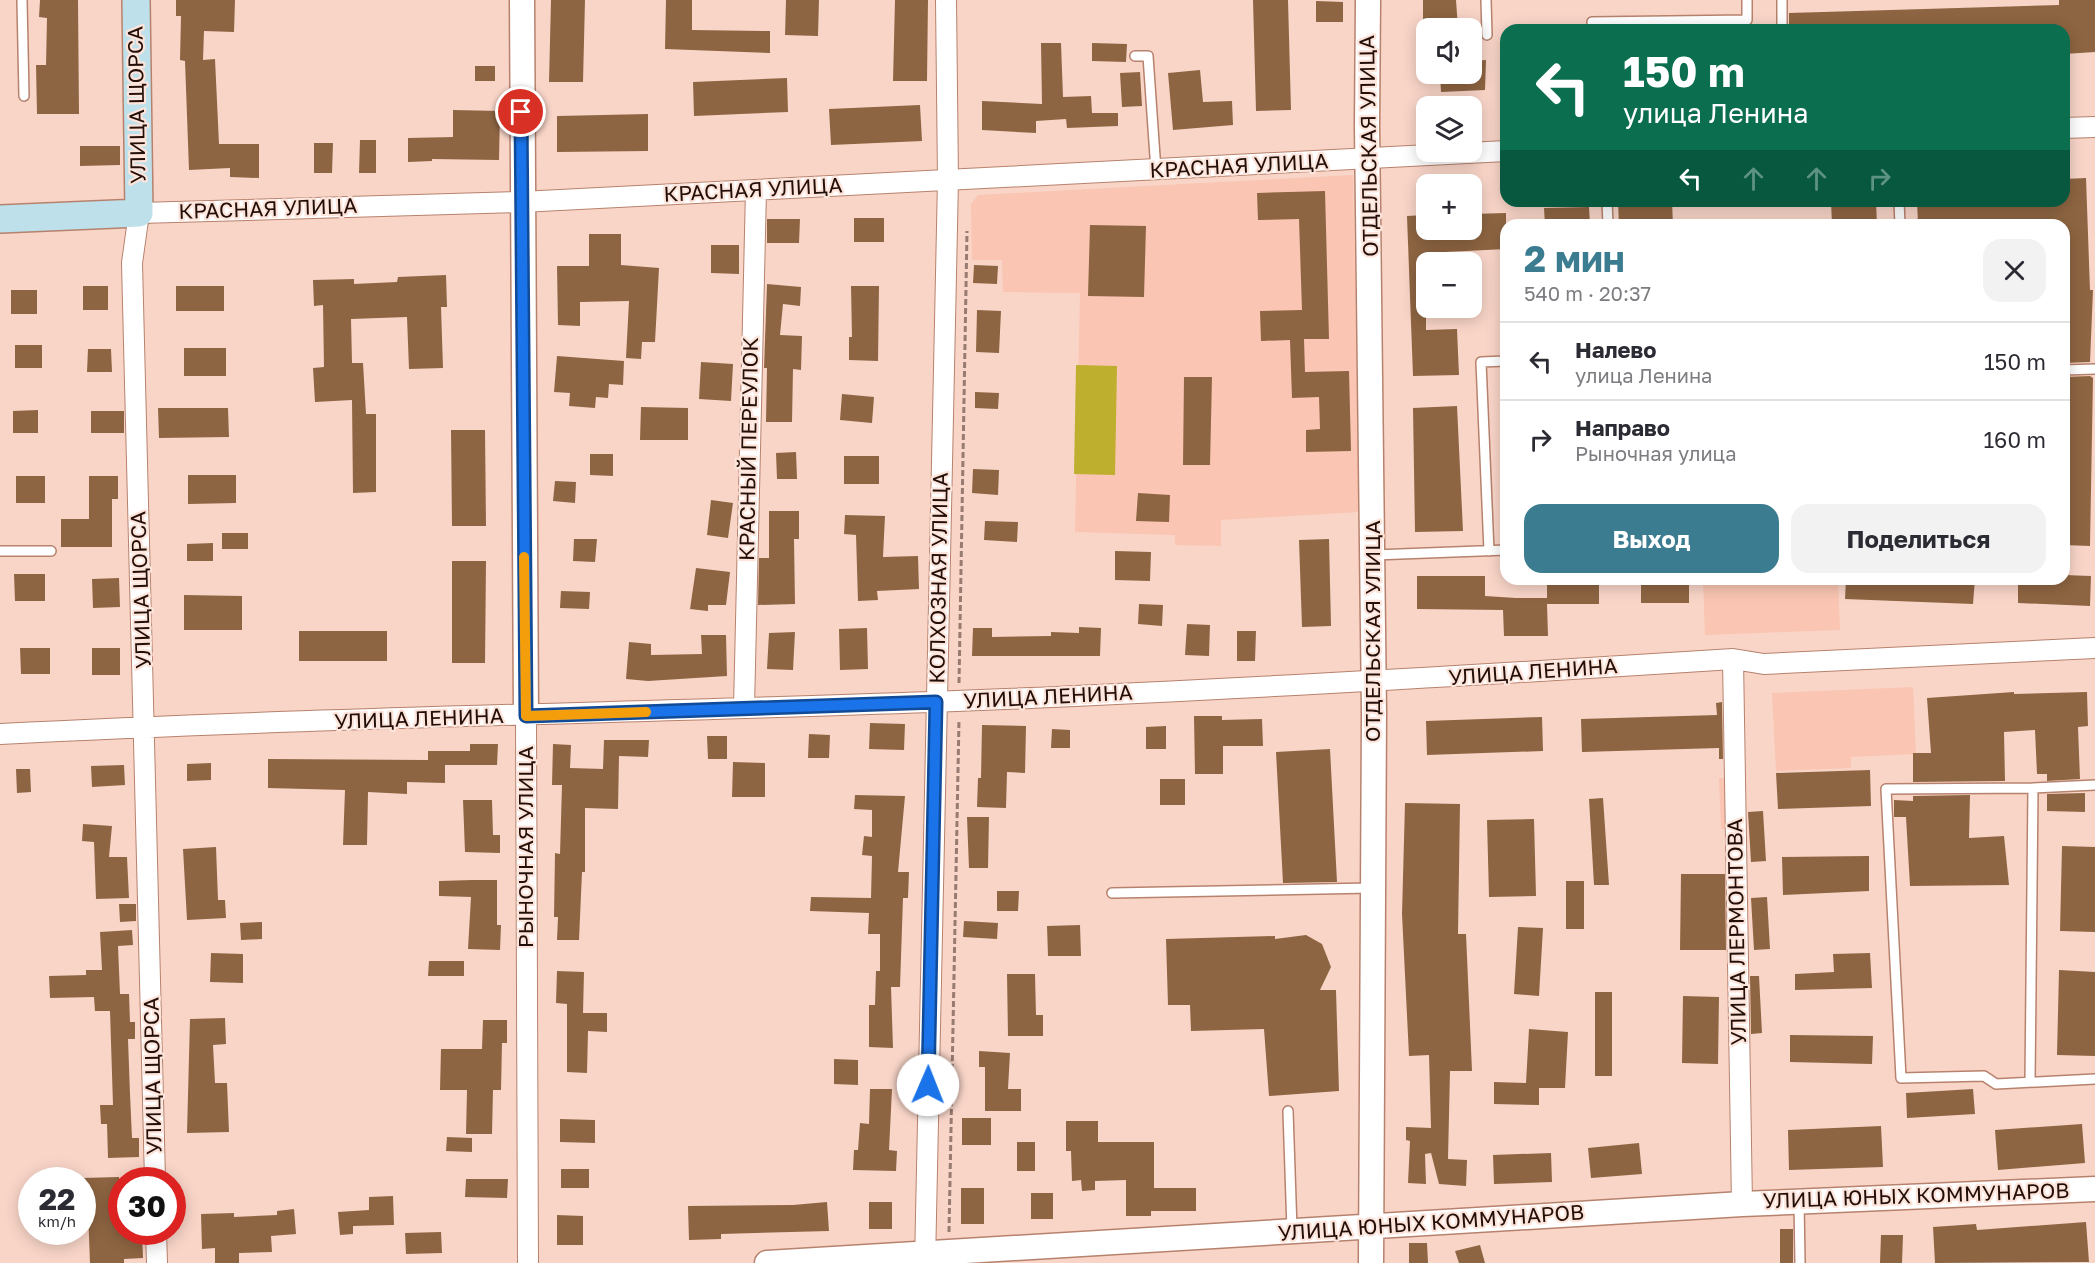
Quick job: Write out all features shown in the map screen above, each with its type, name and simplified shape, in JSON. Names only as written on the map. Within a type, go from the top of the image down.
[{"type":"main road","name":"УЛИЦА ЩОРСА","points":[[136,0],[139,213]]},
{"type":"main road","name":"КРАСНАЯ УЛИЦА","points":[[0,219],[139,213]]},
{"type":"street","name":"РЫНОЧНАЯ УЛИЦА","points":[[522,0],[521,202],[528,1263]]},
{"type":"street","name":"КОЛХОЗНАЯ УЛИЦА","points":[[925,1258],[948,180],[946,0]]},
{"type":"street","name":"ОТДЕЛЬСКАЯ УЛИЦА","points":[[1368,0],[1374,680],[1371,1263]]},
{"type":"street","points":[[2070,128],[2095,127]]},
{"type":"street","name":"КРАСНАЯ УЛИЦА","points":[[139,213],[521,202],[1156,171],[1500,151]]},
{"type":"street","name":"КРАСНЫЙ ПЕРЕУЛОК","points":[[744,708],[749,390],[756,190]]},
{"type":"street","name":"УЛИЦА ЩОРСА","points":[[139,213],[132,263],[155,1167]]},
{"type":"street","name":"УЛИЦА ЛЕНИНА","points":[[0,734],[145,727],[936,702],[1733,659],[1764,664],[2095,648]]},
{"type":"street","name":"УЛИЦА ЛЕРМОНТОВА","points":[[1733,659],[1742,1204]]},
{"type":"street","name":"УЛИЦА ЮНЫХ КОММУНАРОВ","points":[[767,1263],[925,1258],[949,1252],[1742,1204],[2095,1189]]},
{"type":"street","points":[[156,1245],[157,1263]]},
{"type":"lane","points":[[22,0],[24,96]]},
{"type":"lane","points":[[1486,0],[1487,35]]},
{"type":"lane","points":[[1592,24],[1592,22],[1747,20],[1747,0]]},
{"type":"lane","points":[[1782,0],[1782,24]]},
{"type":"lane","points":[[1135,56],[1148,56],[1156,171]]},
{"type":"lane","points":[[1489,551],[1481,362],[1500,361]]},
{"type":"lane","points":[[2070,370],[2095,369]]},
{"type":"lane","points":[[1373,555],[1500,550]]},
{"type":"lane","points":[[0,551],[51,551]]},
{"type":"lane","points":[[2095,785],[2033,788],[1886,789],[1901,1078],[1984,1076],[1996,1084],[2095,1079]]},
{"type":"lane","points":[[2030,1082],[2033,788]]},
{"type":"lane","points":[[1112,893],[1373,888]]},
{"type":"lane","points":[[1288,1111],[1292,1232]]},
{"type":"lane","points":[[1799,1202],[1800,1263]]},
{"type":"path","points":[[949,1252],[967,227]]},
{"type":"shaded area","points":[[1353,175],[1359,512],[1221,520],[1221,546],[1175,545],[1175,535],[1075,532],[1080,293],[1003,292],[1002,260],[972,260],[971,204],[978,195]]},
{"type":"shaded area","points":[[1076,365],[1117,366],[1115,475],[1074,474]]},
{"type":"shaded area","points":[[1703,585],[1838,585],[1840,630],[1705,635]]},
{"type":"shaded area","points":[[1913,687],[1916,754],[1851,757],[1851,768],[1776,771],[1772,693]]},
{"type":"shaded area","points":[[1719,778],[1729,778],[1732,829],[1721,829]]},
{"type":"building","points":[[40,0],[78,0],[79,114],[37,114],[36,65],[46,65],[47,18],[39,17]]},
{"type":"building","points":[[176,0],[235,0],[234,32],[204,31],[203,60],[215,59],[219,144],[259,144],[259,178],[230,177],[230,168],[189,170],[185,61],[180,60],[181,16],[176,16]]},
{"type":"building","points":[[551,0],[585,0],[583,82],[549,82]]},
{"type":"building","points":[[666,0],[692,0],[692,30],[770,31],[770,53],[665,49]]},
{"type":"building","points":[[786,0],[819,0],[818,36],[785,35]]},
{"type":"building","points":[[895,0],[928,0],[927,81],[893,81]]},
{"type":"building","points":[[1253,0],[1288,0],[1291,110],[1256,111]]},
{"type":"building","points":[[1423,0],[1456,0],[1457,18],[1423,18]]},
{"type":"building","points":[[2059,0],[2095,0],[2095,52],[2070,54],[2070,24],[1789,24],[1789,13],[2059,5]]},
{"type":"building","points":[[1316,1],[1343,2],[1343,22],[1316,22]]},
{"type":"building","points":[[1041,43],[1061,43],[1063,97],[1091,96],[1092,113],[1118,113],[1118,126],[1067,128],[1066,119],[1036,121],[1036,133],[982,130],[982,101],[1042,104]]},
{"type":"building","points":[[1092,43],[1127,44],[1126,62],[1092,61]]},
{"type":"building","points":[[1482,60],[1486,60],[1485,90],[1441,92],[1441,84],[1482,84]]},
{"type":"building","points":[[475,66],[495,66],[495,81],[475,81]]},
{"type":"building","points":[[1200,70],[1203,102],[1232,101],[1233,125],[1173,130],[1168,73]]},
{"type":"building","points":[[1140,72],[1142,106],[1122,107],[1120,73]]},
{"type":"building","points":[[787,78],[788,112],[694,116],[693,82]]},
{"type":"building","points":[[920,105],[922,141],[831,145],[829,109]]},
{"type":"building","points":[[453,110],[500,111],[499,160],[432,159],[432,161],[408,162],[408,138],[453,137]]},
{"type":"building","points":[[648,114],[648,151],[557,152],[557,116]]},
{"type":"building","points":[[360,140],[376,140],[376,173],[359,173]]},
{"type":"building","points":[[314,143],[333,143],[332,173],[314,173]]},
{"type":"building","points":[[80,146],[120,146],[120,165],[80,166]]},
{"type":"building","points":[[2086,178],[2090,290],[2093,290],[2090,362],[2070,363],[2070,219],[1918,219],[1917,207],[2070,207],[2070,179]]},
{"type":"building","points":[[1325,191],[1329,339],[1304,339],[1305,372],[1349,371],[1351,451],[1306,452],[1306,430],[1320,429],[1319,397],[1292,398],[1290,340],[1261,341],[1260,311],[1302,310],[1299,219],[1258,220],[1257,193]]},
{"type":"building","points":[[1589,207],[1590,219],[1545,219],[1544,208]]},
{"type":"building","points":[[1618,207],[1672,207],[1673,219],[1619,219]]},
{"type":"building","points":[[1831,207],[1876,207],[1877,219],[1832,219]]},
{"type":"building","points":[[1506,213],[1506,219],[1500,219],[1500,249],[1416,252],[1416,318],[1426,318],[1426,330],[1457,329],[1459,375],[1413,376],[1407,216],[1416,216],[1416,240],[1482,240],[1482,214]]},
{"type":"building","points":[[854,218],[884,218],[884,242],[854,242]]},
{"type":"building","points":[[767,219],[800,219],[799,243],[767,243]]},
{"type":"building","points":[[1090,225],[1146,226],[1144,297],[1088,296]]},
{"type":"building","points":[[589,234],[621,234],[621,265],[659,268],[655,342],[642,342],[641,359],[626,358],[629,301],[580,302],[580,326],[558,325],[557,266],[589,266]]},
{"type":"building","points":[[711,245],[739,245],[739,274],[711,273]]},
{"type":"building","points":[[974,265],[998,266],[997,284],[973,283]]},
{"type":"building","points":[[446,275],[447,307],[441,307],[443,368],[409,369],[407,317],[351,319],[352,363],[363,363],[366,414],[376,414],[376,492],[353,493],[352,400],[315,402],[313,368],[324,367],[323,305],[314,306],[313,280],[354,279],[354,284],[397,282],[398,277]]},
{"type":"building","points":[[767,284],[801,287],[800,306],[783,304],[780,335],[802,336],[801,370],[793,369],[792,422],[766,422],[767,368],[764,368]]},
{"type":"building","points":[[83,286],[108,286],[108,310],[83,310]]},
{"type":"building","points":[[176,286],[224,286],[224,311],[176,311]]},
{"type":"building","points":[[851,286],[879,286],[878,361],[849,360],[849,337],[852,337]]},
{"type":"building","points":[[11,290],[37,290],[37,314],[11,314]]},
{"type":"building","points":[[977,310],[1001,311],[999,353],[976,352]]},
{"type":"building","points":[[15,345],[42,345],[42,368],[15,368]]},
{"type":"building","points":[[184,348],[226,348],[226,376],[184,376]]},
{"type":"building","points":[[88,349],[111,349],[112,372],[87,372]]},
{"type":"building","points":[[557,356],[624,361],[623,385],[609,384],[608,398],[596,397],[595,408],[569,406],[570,393],[554,392]]},
{"type":"building","points":[[701,362],[733,364],[731,401],[699,399]]},
{"type":"building","points":[[2090,376],[2093,378],[2090,546],[2070,545],[2070,377]]},
{"type":"building","points":[[1184,377],[1212,377],[1210,465],[1183,465]]},
{"type":"building","points":[[975,392],[999,393],[998,409],[975,408]]},
{"type":"building","points":[[842,394],[874,397],[872,423],[840,420]]},
{"type":"building","points":[[1457,406],[1463,531],[1415,532],[1413,408]]},
{"type":"building","points":[[641,407],[688,408],[688,440],[640,440]]},
{"type":"building","points":[[158,408],[228,408],[229,437],[159,438]]},
{"type":"building","points":[[38,410],[38,433],[13,433],[13,411]]},
{"type":"building","points":[[91,411],[124,411],[124,433],[91,433]]},
{"type":"building","points":[[451,430],[485,430],[486,526],[452,526]]},
{"type":"building","points":[[796,452],[797,479],[777,479],[776,453]]},
{"type":"building","points":[[590,454],[613,454],[613,476],[590,475]]},
{"type":"building","points":[[844,456],[879,456],[879,484],[844,484]]},
{"type":"building","points":[[973,469],[999,470],[998,495],[972,493]]},
{"type":"building","points":[[188,475],[236,475],[236,503],[188,504]]},
{"type":"building","points":[[16,476],[45,476],[45,503],[16,503]]},
{"type":"building","points":[[89,476],[118,476],[118,499],[112,499],[112,547],[61,547],[61,519],[89,519]]},
{"type":"building","points":[[555,481],[576,482],[575,503],[553,501]]},
{"type":"building","points":[[1138,493],[1170,495],[1169,522],[1136,521]]},
{"type":"building","points":[[711,500],[733,503],[728,538],[707,535]]},
{"type":"building","points":[[769,511],[799,511],[799,539],[794,539],[795,604],[758,605],[759,558],[769,558]]},
{"type":"building","points":[[845,515],[885,516],[883,557],[918,556],[919,589],[877,591],[878,600],[858,601],[856,535],[844,534]]},
{"type":"building","points":[[985,521],[1018,522],[1017,542],[984,540]]},
{"type":"building","points":[[222,533],[248,533],[248,549],[222,549]]},
{"type":"building","points":[[574,539],[597,539],[595,562],[573,561]]},
{"type":"building","points":[[1329,539],[1331,626],[1302,627],[1299,540]]},
{"type":"building","points":[[213,543],[213,561],[187,561],[187,544]]},
{"type":"building","points":[[1115,551],[1151,552],[1150,581],[1115,580]]},
{"type":"building","points":[[452,561],[486,561],[485,663],[452,663]]},
{"type":"building","points":[[696,568],[730,572],[726,605],[708,605],[708,611],[690,609]]},
{"type":"building","points":[[14,574],[45,574],[45,601],[15,601]]},
{"type":"building","points":[[2070,575],[2091,576],[2090,606],[2018,603],[2018,585],[2070,585]]},
{"type":"building","points":[[1417,576],[1485,576],[1485,596],[1516,598],[1547,598],[1547,585],[1599,585],[1599,604],[1547,604],[1548,636],[1504,636],[1503,610],[1417,609]]},
{"type":"building","points":[[119,578],[120,607],[93,608],[92,579]]},
{"type":"building","points":[[1641,585],[1689,585],[1689,603],[1641,603]]},
{"type":"building","points":[[1846,585],[1975,585],[1973,604],[1845,599]]},
{"type":"building","points":[[561,591],[590,592],[589,609],[560,608]]},
{"type":"building","points":[[184,595],[242,596],[242,630],[184,630]]},
{"type":"building","points":[[1139,604],[1163,605],[1162,626],[1138,624]]},
{"type":"building","points":[[1187,624],[1210,625],[1209,656],[1185,655]]},
{"type":"building","points":[[1079,627],[1101,628],[1100,656],[972,656],[973,628],[992,628],[992,637],[1051,636],[1051,632],[1079,633]]},
{"type":"building","points":[[867,628],[868,669],[840,670],[839,629]]},
{"type":"building","points":[[299,631],[387,631],[387,661],[299,661]]},
{"type":"building","points":[[1237,631],[1256,631],[1255,661],[1237,661]]},
{"type":"building","points":[[795,632],[793,670],[767,669],[769,633]]},
{"type":"building","points":[[701,635],[726,635],[727,676],[648,681],[626,679],[629,642],[651,644],[651,655],[702,654]]},
{"type":"building","points":[[20,648],[50,648],[50,674],[21,674]]},
{"type":"building","points":[[92,648],[120,648],[120,675],[92,675]]},
{"type":"building","points":[[2014,692],[2014,694],[2087,692],[2088,726],[2078,727],[2080,779],[2047,781],[2047,774],[2037,774],[2035,730],[2004,732],[2005,781],[1913,782],[1913,753],[1931,753],[1927,698]]},
{"type":"building","points":[[1722,702],[1723,759],[1719,759],[1719,748],[1582,752],[1581,719],[1717,715],[1716,703]]},
{"type":"building","points":[[1194,716],[1222,716],[1222,720],[1262,719],[1263,746],[1223,746],[1223,774],[1195,774]]},
{"type":"building","points":[[1542,717],[1543,751],[1427,755],[1426,721]]},
{"type":"building","points":[[870,723],[905,724],[904,750],[869,749]]},
{"type":"building","points":[[982,725],[1026,726],[1025,773],[1007,772],[1006,808],[977,807],[978,778],[981,778]]},
{"type":"building","points":[[1166,726],[1166,749],[1146,749],[1146,727]]},
{"type":"building","points":[[1052,729],[1070,730],[1070,748],[1051,748]]},
{"type":"building","points":[[809,734],[830,735],[829,758],[808,758]]},
{"type":"building","points":[[707,736],[727,736],[727,759],[708,759]]},
{"type":"building","points":[[604,740],[649,740],[648,757],[619,756],[618,809],[585,808],[585,872],[582,872],[579,940],[557,940],[558,917],[554,917],[555,853],[560,854],[562,785],[552,785],[553,744],[571,745],[570,768],[603,769]]},
{"type":"building","points":[[470,744],[498,744],[497,765],[445,765],[445,783],[407,782],[407,794],[368,792],[367,845],[343,845],[345,790],[268,788],[268,759],[428,760],[428,751],[470,751]]},
{"type":"building","points":[[1330,749],[1337,882],[1283,883],[1276,752]]},
{"type":"building","points":[[733,762],[765,763],[765,797],[732,797]]},
{"type":"building","points":[[211,763],[211,780],[187,781],[187,764]]},
{"type":"building","points":[[124,765],[125,785],[92,787],[91,766]]},
{"type":"building","points":[[16,769],[30,769],[31,792],[17,793]]},
{"type":"building","points":[[1870,770],[1871,806],[1778,809],[1776,773]]},
{"type":"building","points":[[1160,779],[1185,779],[1185,805],[1160,805]]},
{"type":"building","points":[[2085,793],[2085,812],[2047,811],[2047,794]]},
{"type":"building","points":[[855,795],[905,796],[898,872],[909,872],[908,898],[903,898],[900,987],[891,987],[893,1048],[869,1047],[869,1005],[875,1005],[876,971],[880,971],[880,934],[868,934],[869,913],[810,911],[811,897],[871,898],[872,856],[862,855],[864,836],[872,837],[872,810],[854,809]]},
{"type":"building","points":[[1970,795],[1969,838],[2004,836],[2009,885],[1910,886],[1906,817],[1894,817],[1894,800],[1913,801],[1913,796]]},
{"type":"building","points":[[1603,798],[1609,885],[1594,885],[1589,799]]},
{"type":"building","points":[[463,800],[492,800],[493,835],[500,835],[500,853],[465,852]]},
{"type":"building","points":[[1405,803],[1460,804],[1458,934],[1466,934],[1472,1071],[1450,1071],[1448,1159],[1467,1160],[1466,1186],[1439,1184],[1431,1153],[1425,1154],[1426,1184],[1408,1183],[1410,1141],[1406,1140],[1406,1127],[1431,1128],[1429,1055],[1409,1056],[1402,914]]},
{"type":"building","points":[[1763,811],[1766,861],[1751,862],[1748,812]]},
{"type":"building","points":[[967,817],[989,817],[988,868],[969,868]]},
{"type":"building","points":[[1534,819],[1536,896],[1489,897],[1487,820]]},
{"type":"building","points":[[83,824],[112,826],[109,857],[127,857],[129,898],[96,899],[94,842],[82,841]]},
{"type":"building","points":[[2062,846],[2095,847],[2095,932],[2060,931]]},
{"type":"building","points":[[216,847],[218,900],[225,900],[226,918],[187,920],[183,849]]},
{"type":"building","points":[[1869,856],[1869,891],[1783,895],[1782,857]]},
{"type":"building","points":[[1681,874],[1725,874],[1726,950],[1680,950]]},
{"type":"building","points":[[497,880],[497,925],[501,925],[500,950],[468,949],[471,897],[439,896],[439,881]]},
{"type":"building","points":[[1566,881],[1584,881],[1584,929],[1566,929]]},
{"type":"building","points":[[997,891],[1019,891],[1018,911],[997,911]]},
{"type":"building","points":[[1767,897],[1770,949],[1754,950],[1751,898]]},
{"type":"building","points":[[119,904],[136,904],[136,921],[120,922]]},
{"type":"building","points":[[964,921],[998,923],[997,939],[963,937]]},
{"type":"building","points":[[262,922],[262,939],[241,940],[240,923]]},
{"type":"building","points":[[1080,925],[1081,956],[1048,956],[1047,926]]},
{"type":"building","points":[[1518,927],[1543,928],[1539,996],[1514,994]]},
{"type":"building","points":[[132,930],[133,945],[118,946],[120,994],[129,994],[130,1022],[135,1022],[135,1039],[128,1039],[132,1138],[139,1138],[139,1157],[108,1158],[107,1124],[101,1124],[100,1105],[113,1105],[110,1011],[95,1011],[94,997],[50,998],[49,976],[86,975],[86,970],[102,970],[100,932]]},
{"type":"building","points":[[1306,935],[1322,944],[1331,967],[1320,990],[1336,990],[1339,1091],[1269,1096],[1264,1029],[1191,1031],[1190,1005],[1168,1005],[1166,939],[1275,936],[1275,939]]},
{"type":"building","points":[[211,953],[243,954],[243,983],[210,982]]},
{"type":"building","points":[[1870,953],[1872,988],[1795,990],[1795,974],[1834,972],[1833,954]]},
{"type":"building","points":[[429,961],[464,961],[464,976],[428,976]]},
{"type":"building","points":[[2059,970],[2095,972],[2095,1056],[2057,1055]]},
{"type":"building","points":[[557,971],[584,972],[583,1013],[607,1013],[607,1032],[588,1031],[587,1073],[567,1072],[567,1004],[556,1003]]},
{"type":"building","points":[[1007,974],[1035,974],[1036,1015],[1043,1015],[1043,1036],[1008,1036]]},
{"type":"building","points":[[1750,976],[1759,976],[1762,1033],[1751,1034]]},
{"type":"building","points":[[1595,992],[1612,992],[1612,1076],[1595,1076]]},
{"type":"building","points":[[1683,996],[1719,997],[1718,1064],[1682,1063]]},
{"type":"building","points":[[225,1018],[226,1044],[213,1045],[215,1083],[227,1083],[229,1132],[187,1133],[190,1019]]},
{"type":"building","points":[[483,1020],[507,1020],[507,1043],[502,1043],[501,1090],[493,1090],[492,1134],[466,1134],[467,1090],[440,1090],[441,1049],[482,1049]]},
{"type":"building","points":[[1529,1029],[1568,1032],[1565,1088],[1539,1088],[1539,1105],[1494,1104],[1494,1082],[1526,1083]]},
{"type":"building","points":[[1790,1035],[1873,1036],[1872,1064],[1790,1062]]},
{"type":"building","points":[[979,1051],[1010,1053],[1008,1089],[1021,1089],[1021,1111],[985,1111],[985,1067],[979,1067]]},
{"type":"building","points":[[834,1059],[858,1060],[858,1085],[834,1084]]},
{"type":"building","points":[[870,1089],[892,1089],[889,1150],[897,1151],[896,1171],[853,1170],[854,1150],[858,1150],[860,1123],[869,1124]]},
{"type":"building","points":[[1973,1089],[1975,1114],[1907,1118],[1906,1093]]},
{"type":"building","points":[[962,1118],[991,1118],[991,1145],[962,1145]]},
{"type":"building","points":[[560,1119],[595,1120],[595,1143],[560,1142]]},
{"type":"building","points":[[1066,1121],[1098,1121],[1098,1142],[1154,1142],[1154,1188],[1196,1188],[1196,1211],[1151,1211],[1151,1216],[1126,1216],[1126,1180],[1095,1181],[1095,1190],[1082,1191],[1081,1180],[1072,1181],[1071,1151],[1066,1151]]},
{"type":"building","points":[[2082,1124],[2085,1163],[1998,1170],[1995,1130]]},
{"type":"building","points":[[1881,1126],[1883,1167],[1789,1170],[1788,1130]]},
{"type":"building","points":[[447,1137],[472,1138],[472,1152],[446,1151]]},
{"type":"building","points":[[1017,1142],[1035,1142],[1035,1171],[1017,1171]]},
{"type":"building","points":[[1639,1143],[1642,1174],[1591,1178],[1588,1148]]},
{"type":"building","points":[[1551,1153],[1552,1182],[1494,1184],[1493,1155]]},
{"type":"building","points":[[561,1169],[589,1169],[589,1188],[561,1188]]},
{"type":"building","points":[[108,1177],[108,1245],[142,1245],[143,1258],[124,1259],[124,1263],[90,1263],[89,1245],[96,1245],[96,1178]]},
{"type":"building","points":[[466,1179],[508,1179],[507,1198],[465,1197]]},
{"type":"building","points":[[961,1188],[984,1188],[984,1224],[961,1224]]},
{"type":"building","points":[[1031,1193],[1053,1193],[1053,1219],[1031,1219]]},
{"type":"building","points":[[393,1196],[394,1225],[353,1226],[353,1234],[340,1235],[338,1212],[369,1210],[369,1197]]},
{"type":"building","points":[[827,1202],[829,1231],[721,1234],[721,1239],[689,1240],[688,1206],[793,1205]]},
{"type":"building","points":[[869,1202],[892,1202],[892,1229],[869,1229]]},
{"type":"building","points":[[294,1209],[296,1234],[271,1236],[272,1252],[239,1253],[239,1263],[215,1263],[215,1248],[202,1249],[201,1214],[234,1213],[234,1217],[277,1215],[277,1211]]},
{"type":"building","points":[[557,1215],[583,1216],[583,1245],[557,1245]]},
{"type":"building","points":[[2086,1222],[2089,1262],[1935,1263],[1933,1227],[1976,1224],[1977,1230]]},
{"type":"building","points":[[1780,1229],[1793,1229],[1793,1263],[1780,1263]]},
{"type":"building","points":[[441,1232],[442,1253],[406,1254],[405,1233]]},
{"type":"building","points":[[1881,1235],[1903,1235],[1902,1263],[1880,1263]]},
{"type":"building","points":[[1409,1243],[1427,1243],[1428,1263],[1409,1263]]},
{"type":"building","points":[[1480,1245],[1485,1263],[1459,1263],[1455,1251]]},
{"type":"slow traffic","points":[[524,557],[526,716],[646,712]]},
{"type":"route","points":[[521,112],[526,716],[936,702],[928,1085]]}]
